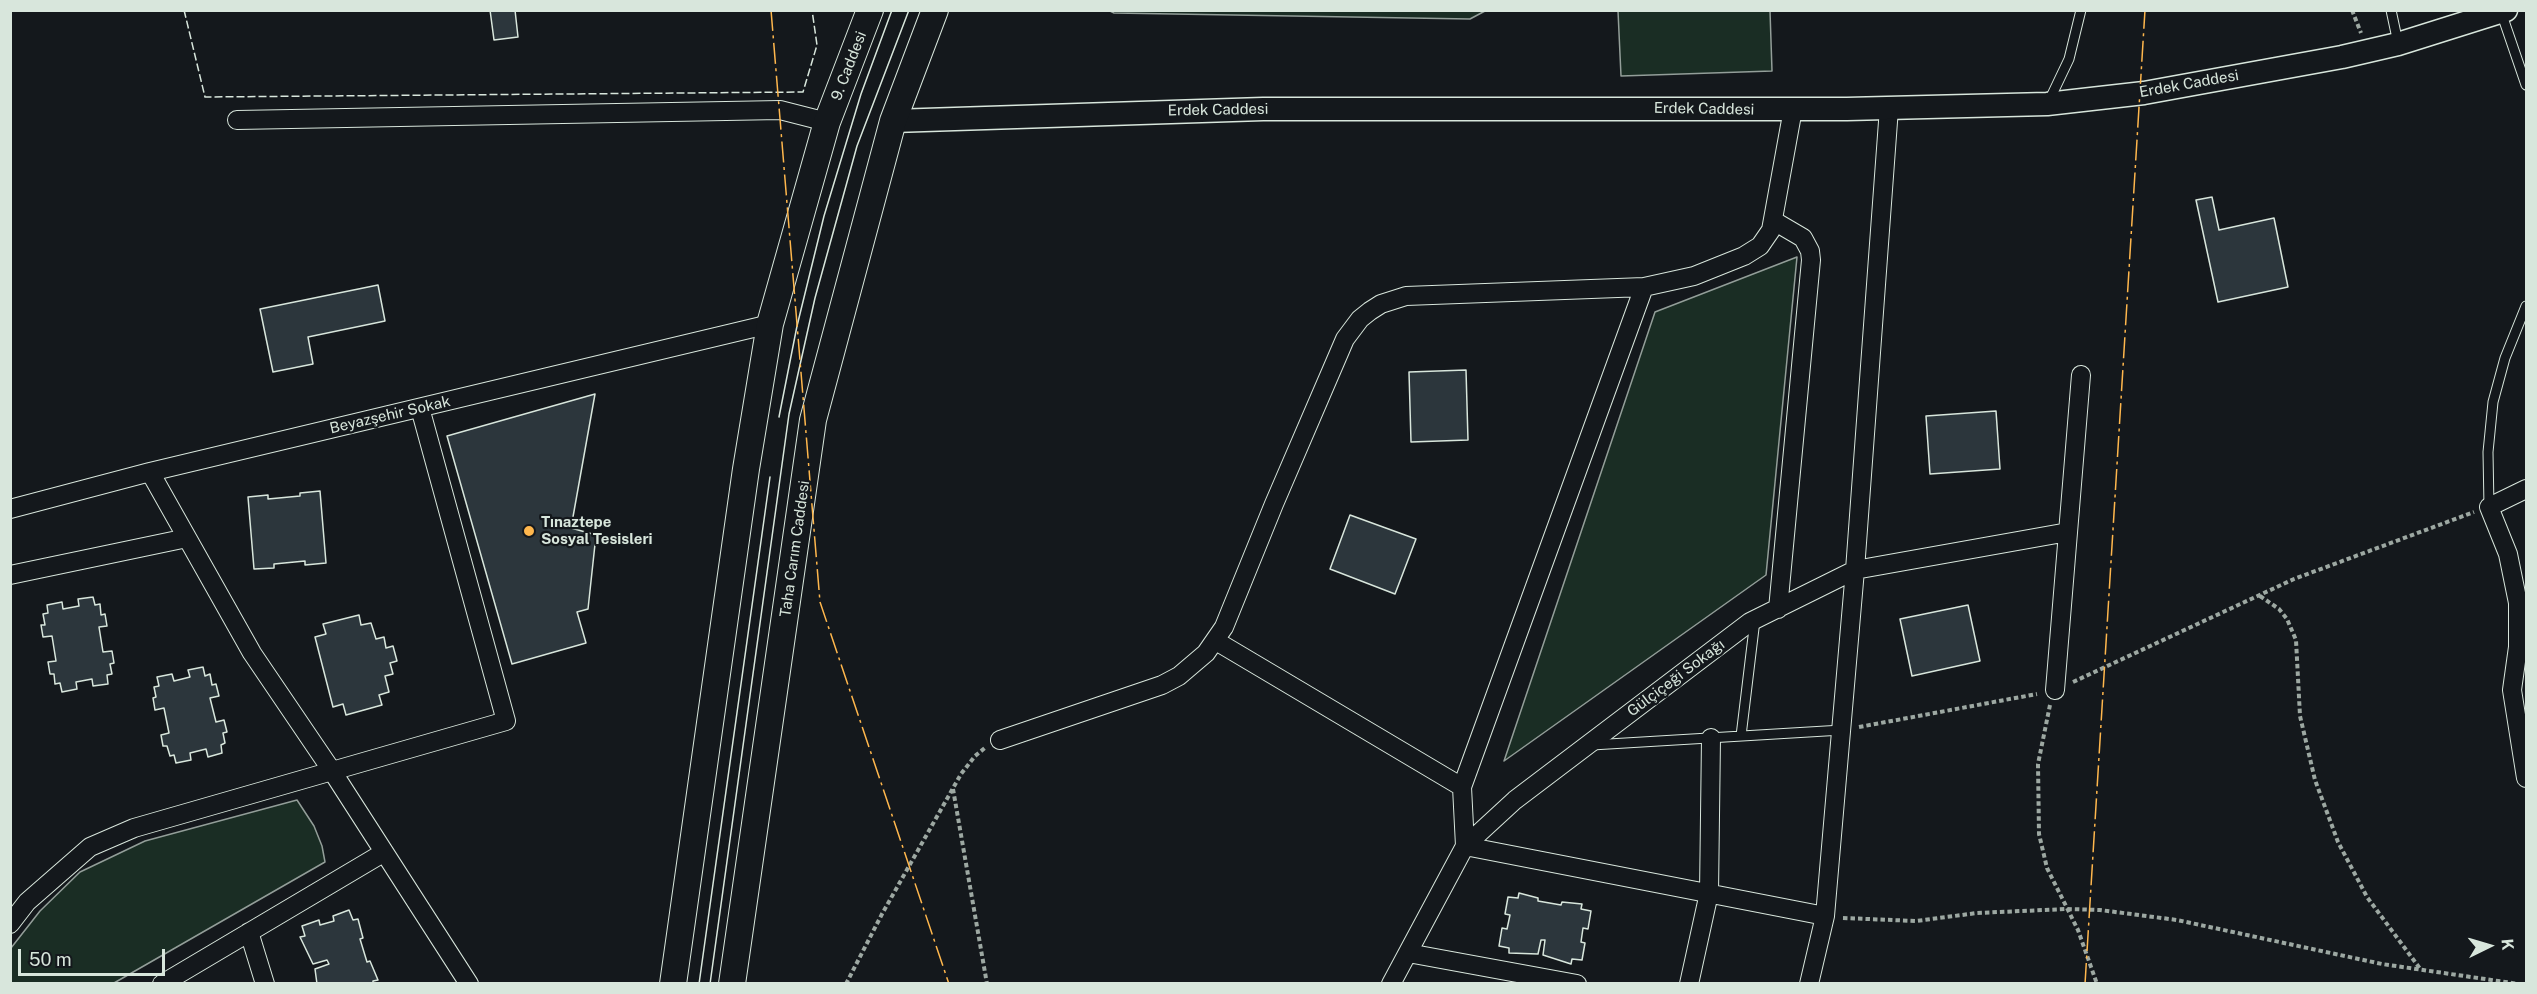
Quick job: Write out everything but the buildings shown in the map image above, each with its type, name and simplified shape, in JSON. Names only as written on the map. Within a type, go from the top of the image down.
[{"type":"main road","name":"9. Caddesi","points":[[827,122],[870,10]]},
{"type":"main road","points":[[893,121],[934,10]]},
{"type":"main road","name":"Taha Carım Caddesi","points":[[732,984],[813,420],[893,121]]},
{"type":"main road","points":[[673,984],[746,469],[770,324],[827,122]]},
{"type":"street","name":"Erdek Caddesi","points":[[893,121],[1263,109],[1792,109],[2047,104],[2172,88],[2321,61],[2398,44],[2454,19],[2504,11]]},
{"type":"street","points":[[1809,984],[1825,916],[1842,730],[1856,570],[1889,108]]},
{"type":"street","points":[[1000,740],[1162,685],[1194,664],[1216,641],[1224,627],[1345,339],[1365,315],[1381,304],[1406,296],[1644,287],[1694,276],[1744,256],[1766,239],[1774,221],[1792,109]]},
{"type":"street","points":[[237,120],[780,110],[827,122]]},
{"type":"street","points":[[1774,221],[1803,238],[1810,251],[1811,260],[1778,609]]},
{"type":"street","points":[[1644,287],[1462,787],[1465,846],[1825,916]]},
{"type":"street","name":"Beyazşehir Sokak","points":[[10,509],[150,472],[770,324]]},
{"type":"street","points":[[2055,690],[2080,375]]},
{"type":"street","points":[[10,924],[27,902],[90,847],[134,828],[506,721],[420,408]]},
{"type":"street","points":[[150,472],[252,653],[332,771],[469,984]]},
{"type":"street","points":[[2526,489],[2489,507],[2508,554],[2518,603],[2518,647],[2512,690],[2526,778]]},
{"type":"street","name":"Gülçiçeği Sokağı","points":[[1391,984],[1465,846],[1515,800],[1755,620],[1856,570],[2068,532]]},
{"type":"street","points":[[10,575],[187,538]]},
{"type":"street","points":[[1216,641],[1462,787]]},
{"type":"street","points":[[1689,984],[1708,893],[1711,738]]},
{"type":"street","points":[[162,984],[383,853]]},
{"type":"street","points":[[249,932],[265,984]]},
{"type":"street","points":[[1408,953],[1577,984]]},
{"type":"lane","points":[[2047,104],[2070,59],[2081,10]]},
{"type":"lane","points":[[2391,10],[2398,44]]},
{"type":"lane","points":[[2504,11],[2526,86]]},
{"type":"lane","points":[[2489,507],[2488,452],[2493,402],[2505,358],[2526,306]]},
{"type":"lane","points":[[1741,736],[1755,620]]},
{"type":"lane","points":[[1587,745],[1842,730]]},
{"type":"path","points":[[1842,730],[2055,690],[2294,579],[2489,507]]},
{"type":"path","points":[[2260,596],[2279,609],[2292,629],[2297,651],[2300,716],[2306,748],[2325,811],[2338,842],[2367,897],[2421,971]]},
{"type":"path","points":[[2055,690],[2044,729],[2038,764],[2037,817],[2042,852],[2047,868],[2088,952],[2097,984]]},
{"type":"path","points":[[846,984],[882,914],[953,788],[975,756],[1000,740]]},
{"type":"path","points":[[953,788],[987,984]]},
{"type":"path","points":[[1825,916],[1916,921],[1977,913],[2067,909],[2126,913],[2177,920],[2326,953],[2421,971],[2519,984]]},
{"type":"green space","points":[[1110,11],[1485,11],[1470,19],[1114,13]]},
{"type":"green space","points":[[1618,11],[1770,11],[1772,71],[1621,76]]},
{"type":"green space","points":[[1797,257],[1766,575],[1504,761],[1655,312]]},
{"type":"green space","points":[[297,800],[314,826],[322,846],[325,862],[114,983],[11,983],[11,948],[40,911],[80,872],[145,841]]},
{"type":"tram line","points":[[779,417],[797,326],[824,216],[861,94],[892,10]]},
{"type":"tram line","points":[[710,984],[789,414],[815,298],[857,146],[909,10]]},
{"type":"tram line","points":[[699,984],[770,477]]},
{"type":"fence","points":[[184,10],[205,97],[803,92],[817,45],[812,10]]},
{"type":"power","points":[[771,10],[820,602],[949,984]]},
{"type":"power","points":[[2085,984],[2145,10]]},
{"type":"place","name":"Tınaztepe Sosyal Tesisleri","points":[[529,531]]}]
